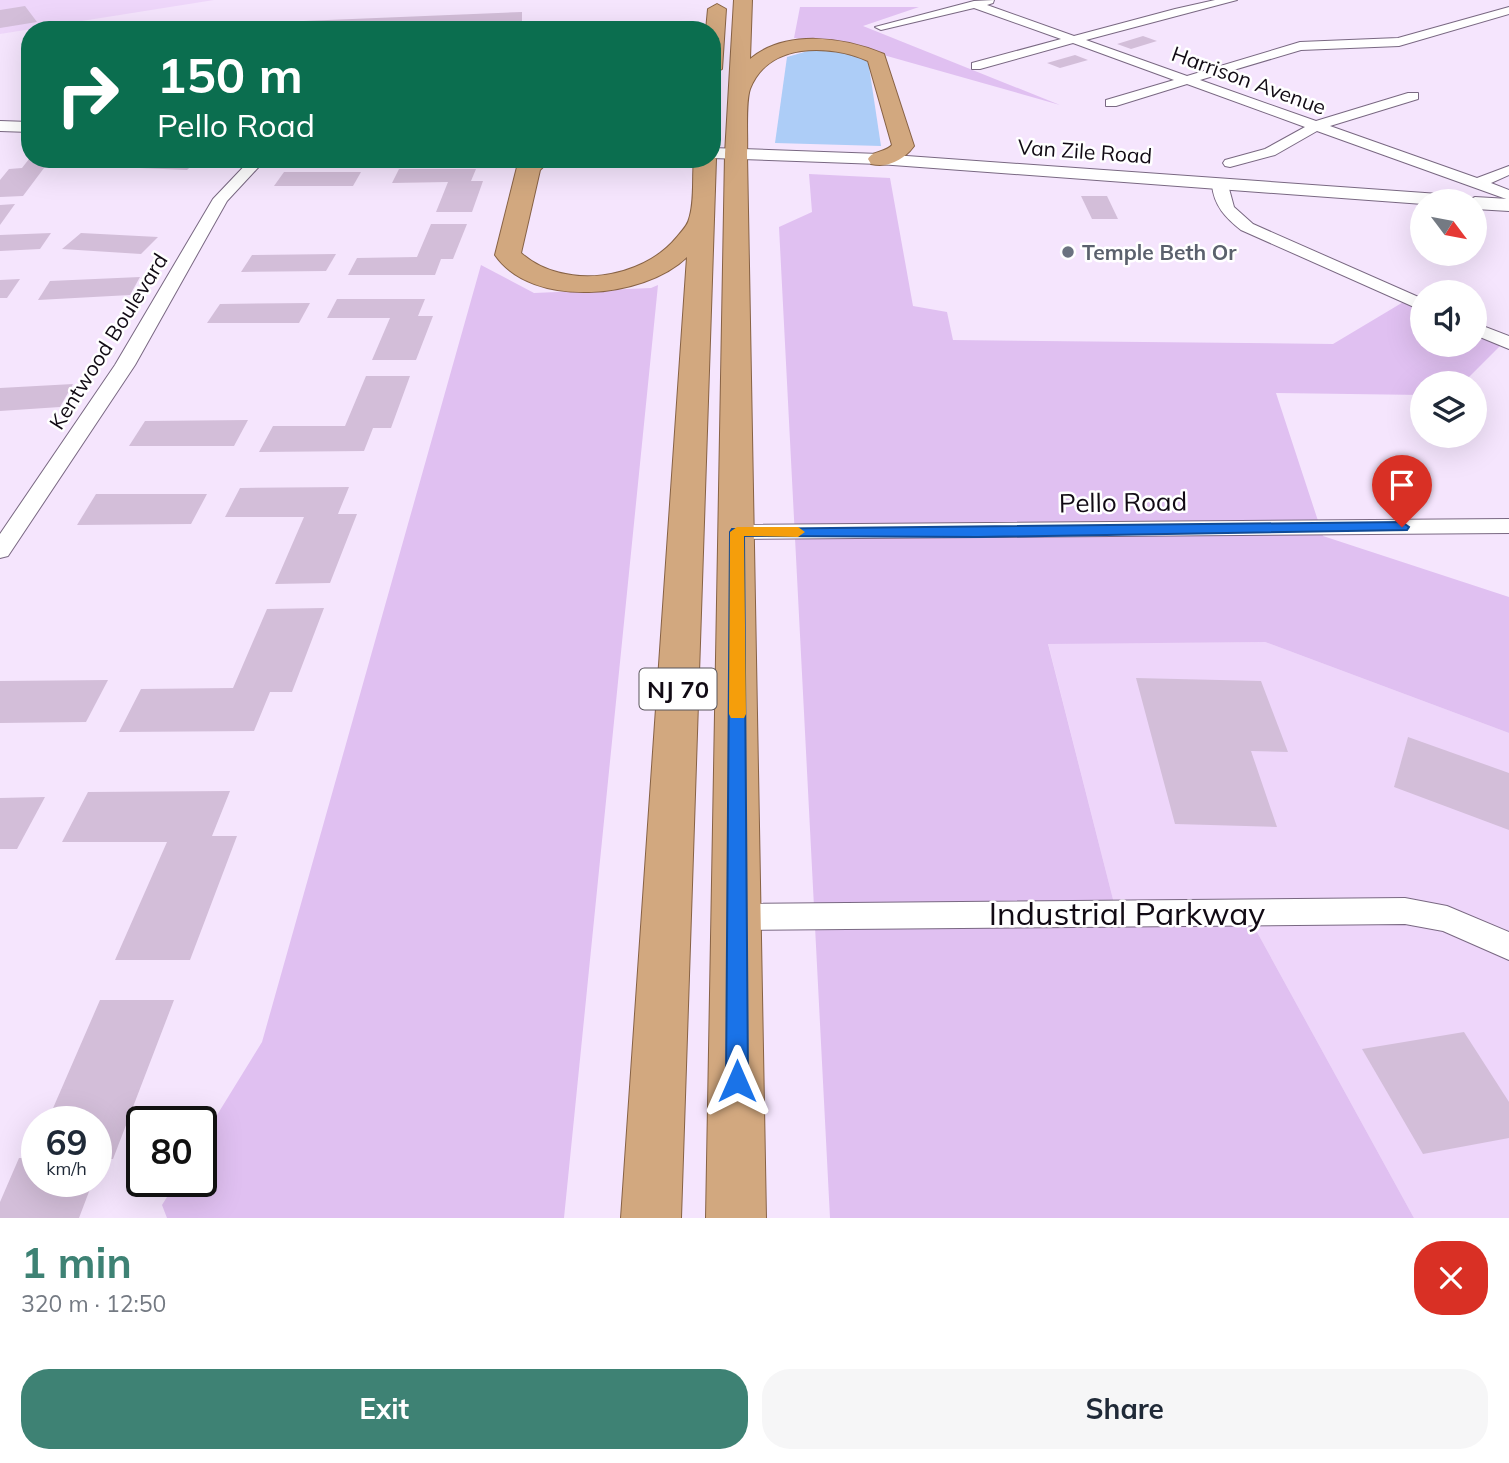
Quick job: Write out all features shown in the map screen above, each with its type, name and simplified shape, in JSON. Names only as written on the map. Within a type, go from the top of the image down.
[{"type":"highway","points":[[716,21],[718,0]]},
{"type":"highway","name":"NJ 70","points":[[721,146],[739,91],[743,0]]},
{"type":"highway","points":[[739,91],[754,66],[764,57],[786,49],[815,46],[863,51],[877,58],[902,146],[896,154],[879,159]]},
{"type":"highway","points":[[529,168],[508,255],[517,266],[553,281],[601,283],[635,276],[658,267],[680,250],[702,219]]},
{"type":"highway","name":"NJ 70","points":[[651,1218],[702,219],[715,168]]},
{"type":"highway","name":"NJ 70","points":[[719,168],[737,532],[736,1218]]},
{"type":"street","points":[[881,27],[992,0]]},
{"type":"street","points":[[976,66],[1158,16],[1231,0]]},
{"type":"street","name":"Harrison Avenue","points":[[974,4],[1316,126],[1466,189]]},
{"type":"street","points":[[1111,103],[1300,46],[1399,42],[1509,10]]},
{"type":"street","points":[[1230,163],[1270,152],[1316,126],[1413,96]]},
{"type":"street","points":[[0,126],[21,127]]},
{"type":"street","name":"Van Zile Road","points":[[721,155],[879,159],[1410,198]]},
{"type":"street","name":"Kentwood Boulevard","points":[[0,551],[125,365],[221,199],[250,168]]},
{"type":"street","points":[[1482,189],[1509,170]]},
{"type":"street","points":[[1220,185],[1220,199],[1232,216],[1247,227],[1410,300]]},
{"type":"street","name":"Harrison Avenue","points":[[1488,194],[1509,195]]},
{"type":"street","points":[[1488,197],[1509,205]]},
{"type":"street","points":[[1487,333],[1509,343]]},
{"type":"street","name":"Pello Road","points":[[737,532],[1509,526]]},
{"type":"street","name":"Industrial Parkway","points":[[738,917],[1405,911],[1447,919],[1509,946]]},
{"type":"shaded area","points":[[0,0],[214,0],[82,21],[21,21],[21,31],[0,34]]},
{"type":"shaded area","points":[[800,7],[919,7],[863,26],[1060,105],[841,43],[794,38]]},
{"type":"shaded area","points":[[809,174],[890,178],[913,306],[947,312],[953,340],[1333,344],[1405,301],[1410,303],[1410,357],[1487,357],[1487,336],[1503,343],[1475,371],[1410,371],[1410,395],[1276,393],[1323,536],[1509,597],[1509,733],[1265,642],[1048,644],[1116,911],[1246,912],[1414,1218],[830,1218],[779,227],[812,212]]},
{"type":"shaded area","points":[[481,265],[534,293],[651,288],[658,285],[564,1218],[167,1218],[162,1205],[167,1197],[217,1197],[217,1115],[262,1042]]},
{"type":"shaded area","points":[[1265,642],[1509,733],[1509,1218],[1414,1218],[1246,912],[1116,911],[1048,643]]},
{"type":"water","points":[[815,49],[840,51],[868,60],[881,146],[775,143],[787,57]]},
{"type":"building","points":[[25,6],[36,21],[21,21],[21,25],[0,28],[0,10]]},
{"type":"building","points":[[522,12],[522,21],[304,21]]},
{"type":"building","points":[[1143,36],[1157,41],[1131,49],[1117,44]]},
{"type":"building","points":[[1075,55],[1088,60],[1060,68],[1047,63]]},
{"type":"building","points":[[44,168],[23,196],[0,197],[0,180],[9,169]]},
{"type":"building","points":[[140,168],[189,168],[187,170]]},
{"type":"building","points":[[399,169],[476,169],[471,181],[483,181],[472,212],[436,212],[448,182],[392,183]]},
{"type":"building","points":[[284,172],[361,172],[353,186],[274,186]]},
{"type":"building","points":[[1081,196],[1107,196],[1118,219],[1092,219]]},
{"type":"building","points":[[15,204],[0,225],[0,205]]},
{"type":"building","points":[[431,224],[467,224],[453,259],[441,259],[435,275],[348,275],[357,258],[417,257]]},
{"type":"building","points":[[51,233],[40,249],[0,251],[0,235]]},
{"type":"building","points":[[81,233],[158,237],[141,254],[62,249]]},
{"type":"building","points":[[336,254],[326,271],[241,272],[252,255]]},
{"type":"building","points":[[140,277],[130,295],[38,300],[50,281]]},
{"type":"building","points":[[20,279],[7,298],[0,298],[0,280]]},
{"type":"building","points":[[337,299],[425,299],[418,316],[433,316],[416,360],[372,360],[390,318],[327,318]]},
{"type":"building","points":[[310,303],[299,323],[207,323],[220,304]]},
{"type":"building","points":[[366,376],[410,376],[391,428],[373,428],[364,451],[259,452],[273,426],[345,426]]},
{"type":"building","points":[[73,384],[60,407],[0,411],[0,388]]},
{"type":"building","points":[[248,420],[234,446],[129,446],[145,421]]},
{"type":"building","points":[[349,487],[338,514],[357,514],[330,583],[275,584],[304,517],[225,517],[240,488]]},
{"type":"building","points":[[96,494],[207,494],[191,524],[77,525]]},
{"type":"building","points":[[324,608],[292,692],[270,692],[254,731],[119,732],[141,689],[233,688],[267,609]]},
{"type":"building","points":[[1136,678],[1261,681],[1288,752],[1251,751],[1277,827],[1175,824]]},
{"type":"building","points":[[108,680],[86,722],[0,723],[0,681]]},
{"type":"building","points":[[1408,737],[1509,773],[1509,830],[1394,787]]},
{"type":"building","points":[[230,791],[212,836],[237,836],[190,960],[115,960],[167,842],[62,842],[88,792]]},
{"type":"building","points":[[45,797],[17,849],[0,849],[0,798]]},
{"type":"building","points":[[100,1000],[174,1000],[133,1106],[126,1106],[126,1125],[113,1159],[112,1106],[54,1106]]},
{"type":"building","points":[[1464,1032],[1509,1102],[1509,1138],[1423,1154],[1362,1049]]},
{"type":"building","points":[[19,1158],[21,1197],[87,1197],[79,1218],[0,1218],[0,1202]]},
{"type":"slow traffic","points":[[737,714],[737,532],[798,532]]},
{"type":"place","name":"Temple Beth Or","points":[[1068,252]]},
{"type":"route","points":[[737,1081],[737,532],[1402,527]]}]
